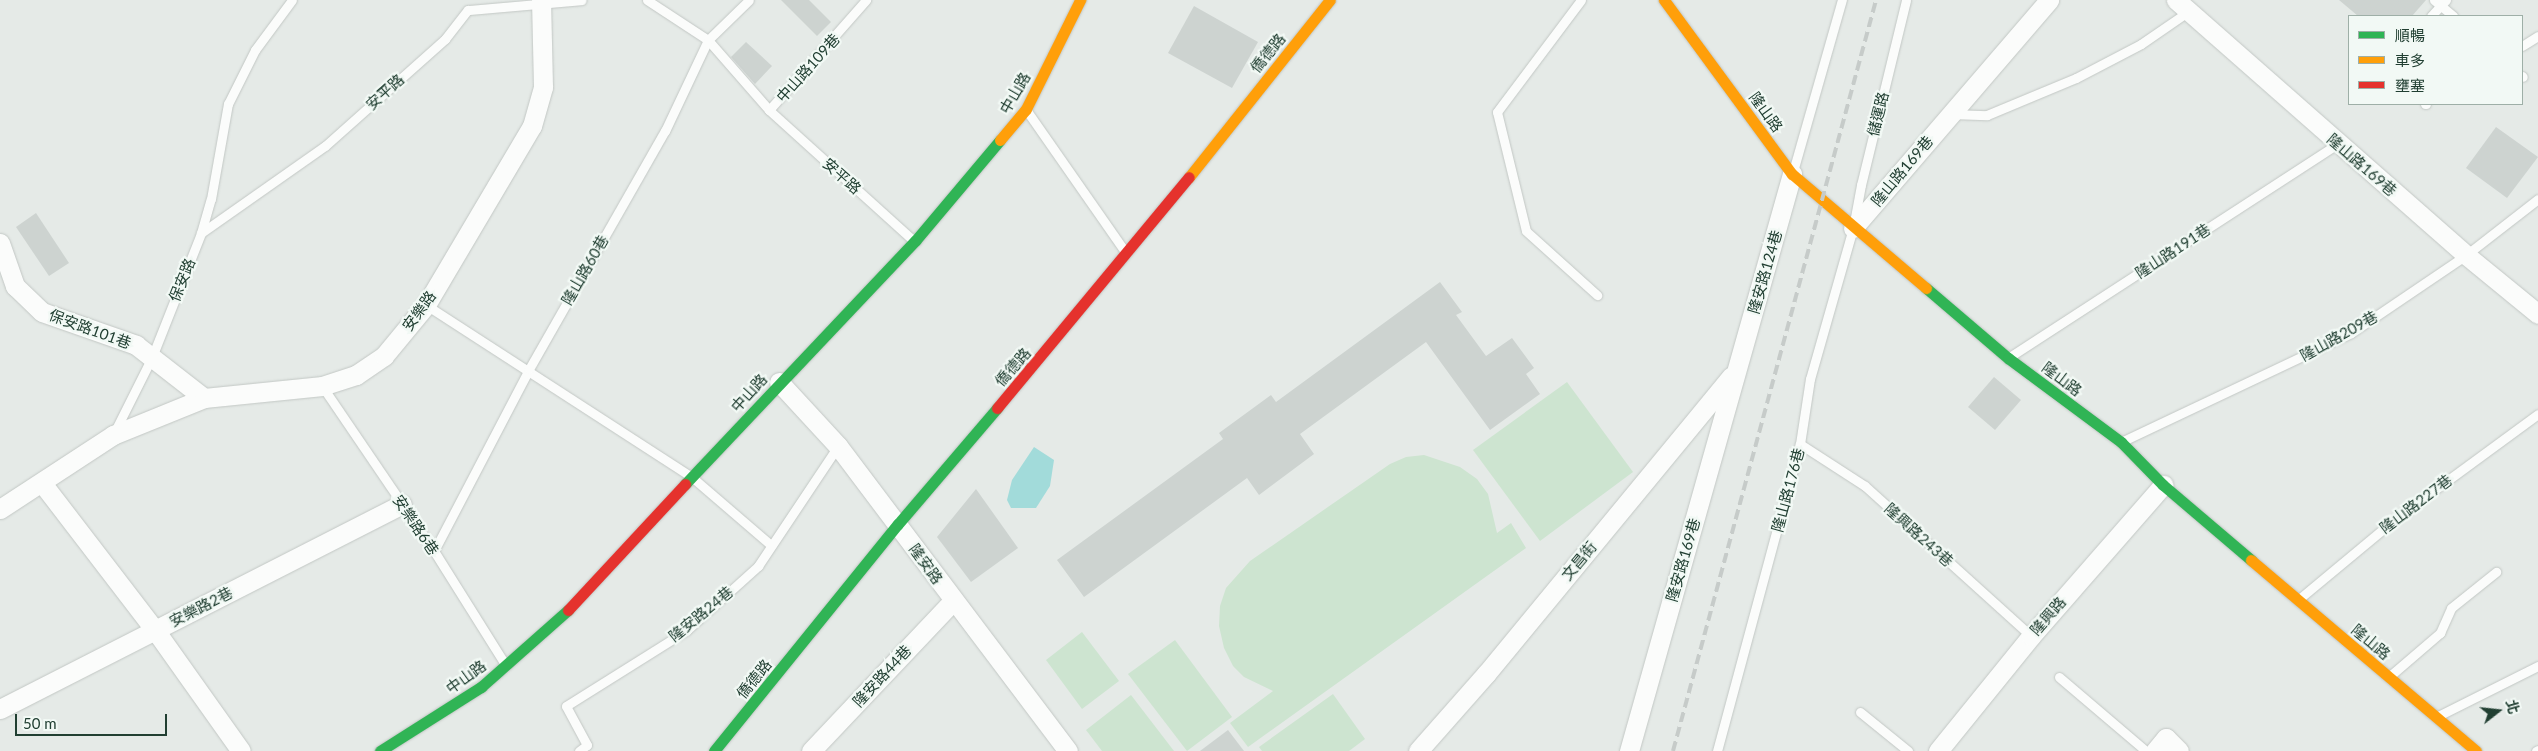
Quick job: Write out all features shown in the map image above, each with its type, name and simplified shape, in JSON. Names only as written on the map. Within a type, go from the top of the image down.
[{"type":"street","name":"中山路","points":[[380,751],[481,687],[571,608],[693,478],[779,382],[915,241],[1026,109],[1080,0]]},
{"type":"street","name":"僑德路","points":[[714,751],[898,524],[1128,256],[1330,0]]},
{"type":"street","name":"隆山路169巷","points":[[1853,228],[2049,0]]},
{"type":"street","name":"隆山路","points":[[1666,1],[1792,174],[1853,228],[2008,358],[2121,442],[2163,485],[2476,751]]},
{"type":"street","name":"安樂路","points":[[113,435],[204,398],[322,386],[356,375],[384,356],[426,305],[532,126],[543,87],[541,2]]},
{"type":"street","name":"隆山路169巷","points":[[2182,6],[2466,256],[2538,314]]},
{"type":"street","name":"隆安路124巷","points":[[1737,370],[1792,174]]},
{"type":"street","name":"保安路101巷","points":[[0,243],[15,286],[42,312],[136,345],[204,398]]},
{"type":"street","name":"文昌街","points":[[1418,751],[1486,674],[1737,370]]},
{"type":"street","name":"隆安路169巷","points":[[1629,751],[1737,370]]},
{"type":"street","name":"隆安路","points":[[779,382],[838,446],[898,524],[1059,748]]},
{"type":"street","name":"保安路","points":[[0,509],[113,435]]},
{"type":"street","points":[[42,483],[155,630],[241,751]]},
{"type":"street","name":"隆興路","points":[[1938,751],[2031,636],[2163,485]]},
{"type":"street","name":"安樂路2巷","points":[[0,709],[402,504]]},
{"type":"street","name":"隆安路44巷","points":[[811,751],[952,601]]},
{"type":"street","points":[[2155,751],[2166,738],[2179,751]]},
{"type":"lane","name":"保安路","points":[[113,435],[152,357],[201,233],[211,199],[228,104],[255,50],[292,0]]},
{"type":"lane","name":"安平路","points":[[201,233],[325,146],[445,39],[468,10],[541,2],[582,0]]},
{"type":"lane","points":[[647,0],[708,40]]},
{"type":"lane","name":"隆山路60巷","points":[[434,551],[529,369],[665,131],[708,40],[749,0]]},
{"type":"lane","name":"中山路109巷","points":[[708,40],[769,110],[866,0]]},
{"type":"lane","points":[[1581,0],[1497,112],[1526,232],[1597,295]]},
{"type":"lane","points":[[1792,174],[1842,0]]},
{"type":"lane","name":"儲運路","points":[[1853,228],[1906,0]]},
{"type":"lane","points":[[2432,15],[2440,2],[2452,15]]},
{"type":"lane","name":"隆山路169巷","points":[[1951,114],[1987,115],[2076,78],[2141,44],[2182,6]]},
{"type":"lane","points":[[2523,45],[2538,36]]},
{"type":"lane","points":[[1026,109],[1128,256]]},
{"type":"lane","name":"安平路","points":[[769,110],[915,241]]},
{"type":"lane","name":"隆山路191巷","points":[[2008,358],[2338,144]]},
{"type":"lane","name":"隆山路209巷","points":[[2121,442],[2351,333],[2466,256],[2538,199]]},
{"type":"lane","name":"隆山路176巷","points":[[1717,751],[1800,444],[1810,379],[1853,228]]},
{"type":"lane","points":[[426,305],[529,369],[693,478],[771,545]]},
{"type":"lane","name":"安樂路6巷","points":[[322,386],[434,551],[506,665]]},
{"type":"lane","name":"隆山路227巷","points":[[2298,600],[2399,516],[2538,414]]},
{"type":"lane","name":"隆興路243巷","points":[[1800,444],[1865,486],[2031,636]]},
{"type":"lane","name":"隆安路24巷","points":[[579,751],[587,745],[566,706],[687,630],[758,566],[838,446]]},
{"type":"lane","points":[[2389,677],[2440,633],[2451,608],[2496,572]]},
{"type":"lane","points":[[2436,717],[2538,666]]},
{"type":"lane","points":[[2059,677],[2146,751]]},
{"type":"lane","points":[[1860,712],[1908,751]]},
{"type":"green space","points":[[1567,382],[1633,472],[1540,541],[1473,450]]},
{"type":"green space","points":[[1424,455],[1460,467],[1477,479],[1488,494],[1497,533],[1511,523],[1526,548],[1248,747],[1230,723],[1273,691],[1244,677],[1233,666],[1224,648],[1219,626],[1220,606],[1226,588],[1250,561],[1390,464],[1406,457]]},
{"type":"green space","points":[[1082,632],[1119,681],[1082,709],[1046,660]]},
{"type":"green space","points":[[1175,640],[1232,717],[1187,751],[1128,674]]},
{"type":"green space","points":[[1333,694],[1365,739],[1349,751],[1262,751],[1259,747]]},
{"type":"green space","points":[[1131,695],[1174,751],[1102,751],[1086,730]]},
{"type":"water","points":[[1034,447],[1054,460],[1050,486],[1036,508],[1011,508],[1007,500],[1012,480]]},
{"type":"building","points":[[781,0],[809,0],[831,22],[817,36]]},
{"type":"building","points":[[2339,0],[2426,0],[2413,15],[2357,15]]},
{"type":"building","points":[[1194,6],[1258,42],[1232,88],[1168,53]]},
{"type":"building","points":[[746,42],[772,66],[755,84],[731,57]]},
{"type":"building","points":[[2496,127],[2538,157],[2507,198],[2466,168]]},
{"type":"building","points":[[36,213],[69,263],[49,276],[16,227]]},
{"type":"building","points":[[1440,282],[1462,312],[1456,315],[1486,356],[1512,338],[1534,368],[1526,374],[1540,394],[1490,430],[1426,342],[1300,434],[1314,454],[1259,495],[1247,478],[1084,597],[1057,560],[1223,439],[1219,433],[1271,395],[1276,402]]},
{"type":"building","points":[[1994,377],[2021,400],[1995,430],[1968,407]]},
{"type":"building","points":[[976,489],[1018,548],[971,582],[937,537]]},
{"type":"building","points":[[1228,730],[1244,751],[1200,751]]},
{"type":"railway","points":[[1673,751],[1876,0]]},
{"type":"traffic: fast","points":[[685,484],[915,241],[1000,140]]},
{"type":"traffic: fast","points":[[1926,288],[2008,358],[2121,442],[2163,485],[2251,560]]},
{"type":"traffic: fast","points":[[714,751],[898,524],[997,408]]},
{"type":"traffic: fast","points":[[380,751],[481,687],[568,610]]},
{"type":"traffic: slow","points":[[1000,140],[1026,109],[1080,0]]},
{"type":"traffic: slow","points":[[1189,177],[1330,0]]},
{"type":"traffic: slow","points":[[1664,0],[1792,174],[1926,288]]},
{"type":"traffic: slow","points":[[2251,560],[2476,751]]},
{"type":"traffic: jam","points":[[997,408],[1189,177]]},
{"type":"traffic: jam","points":[[568,610],[685,484]]}]
